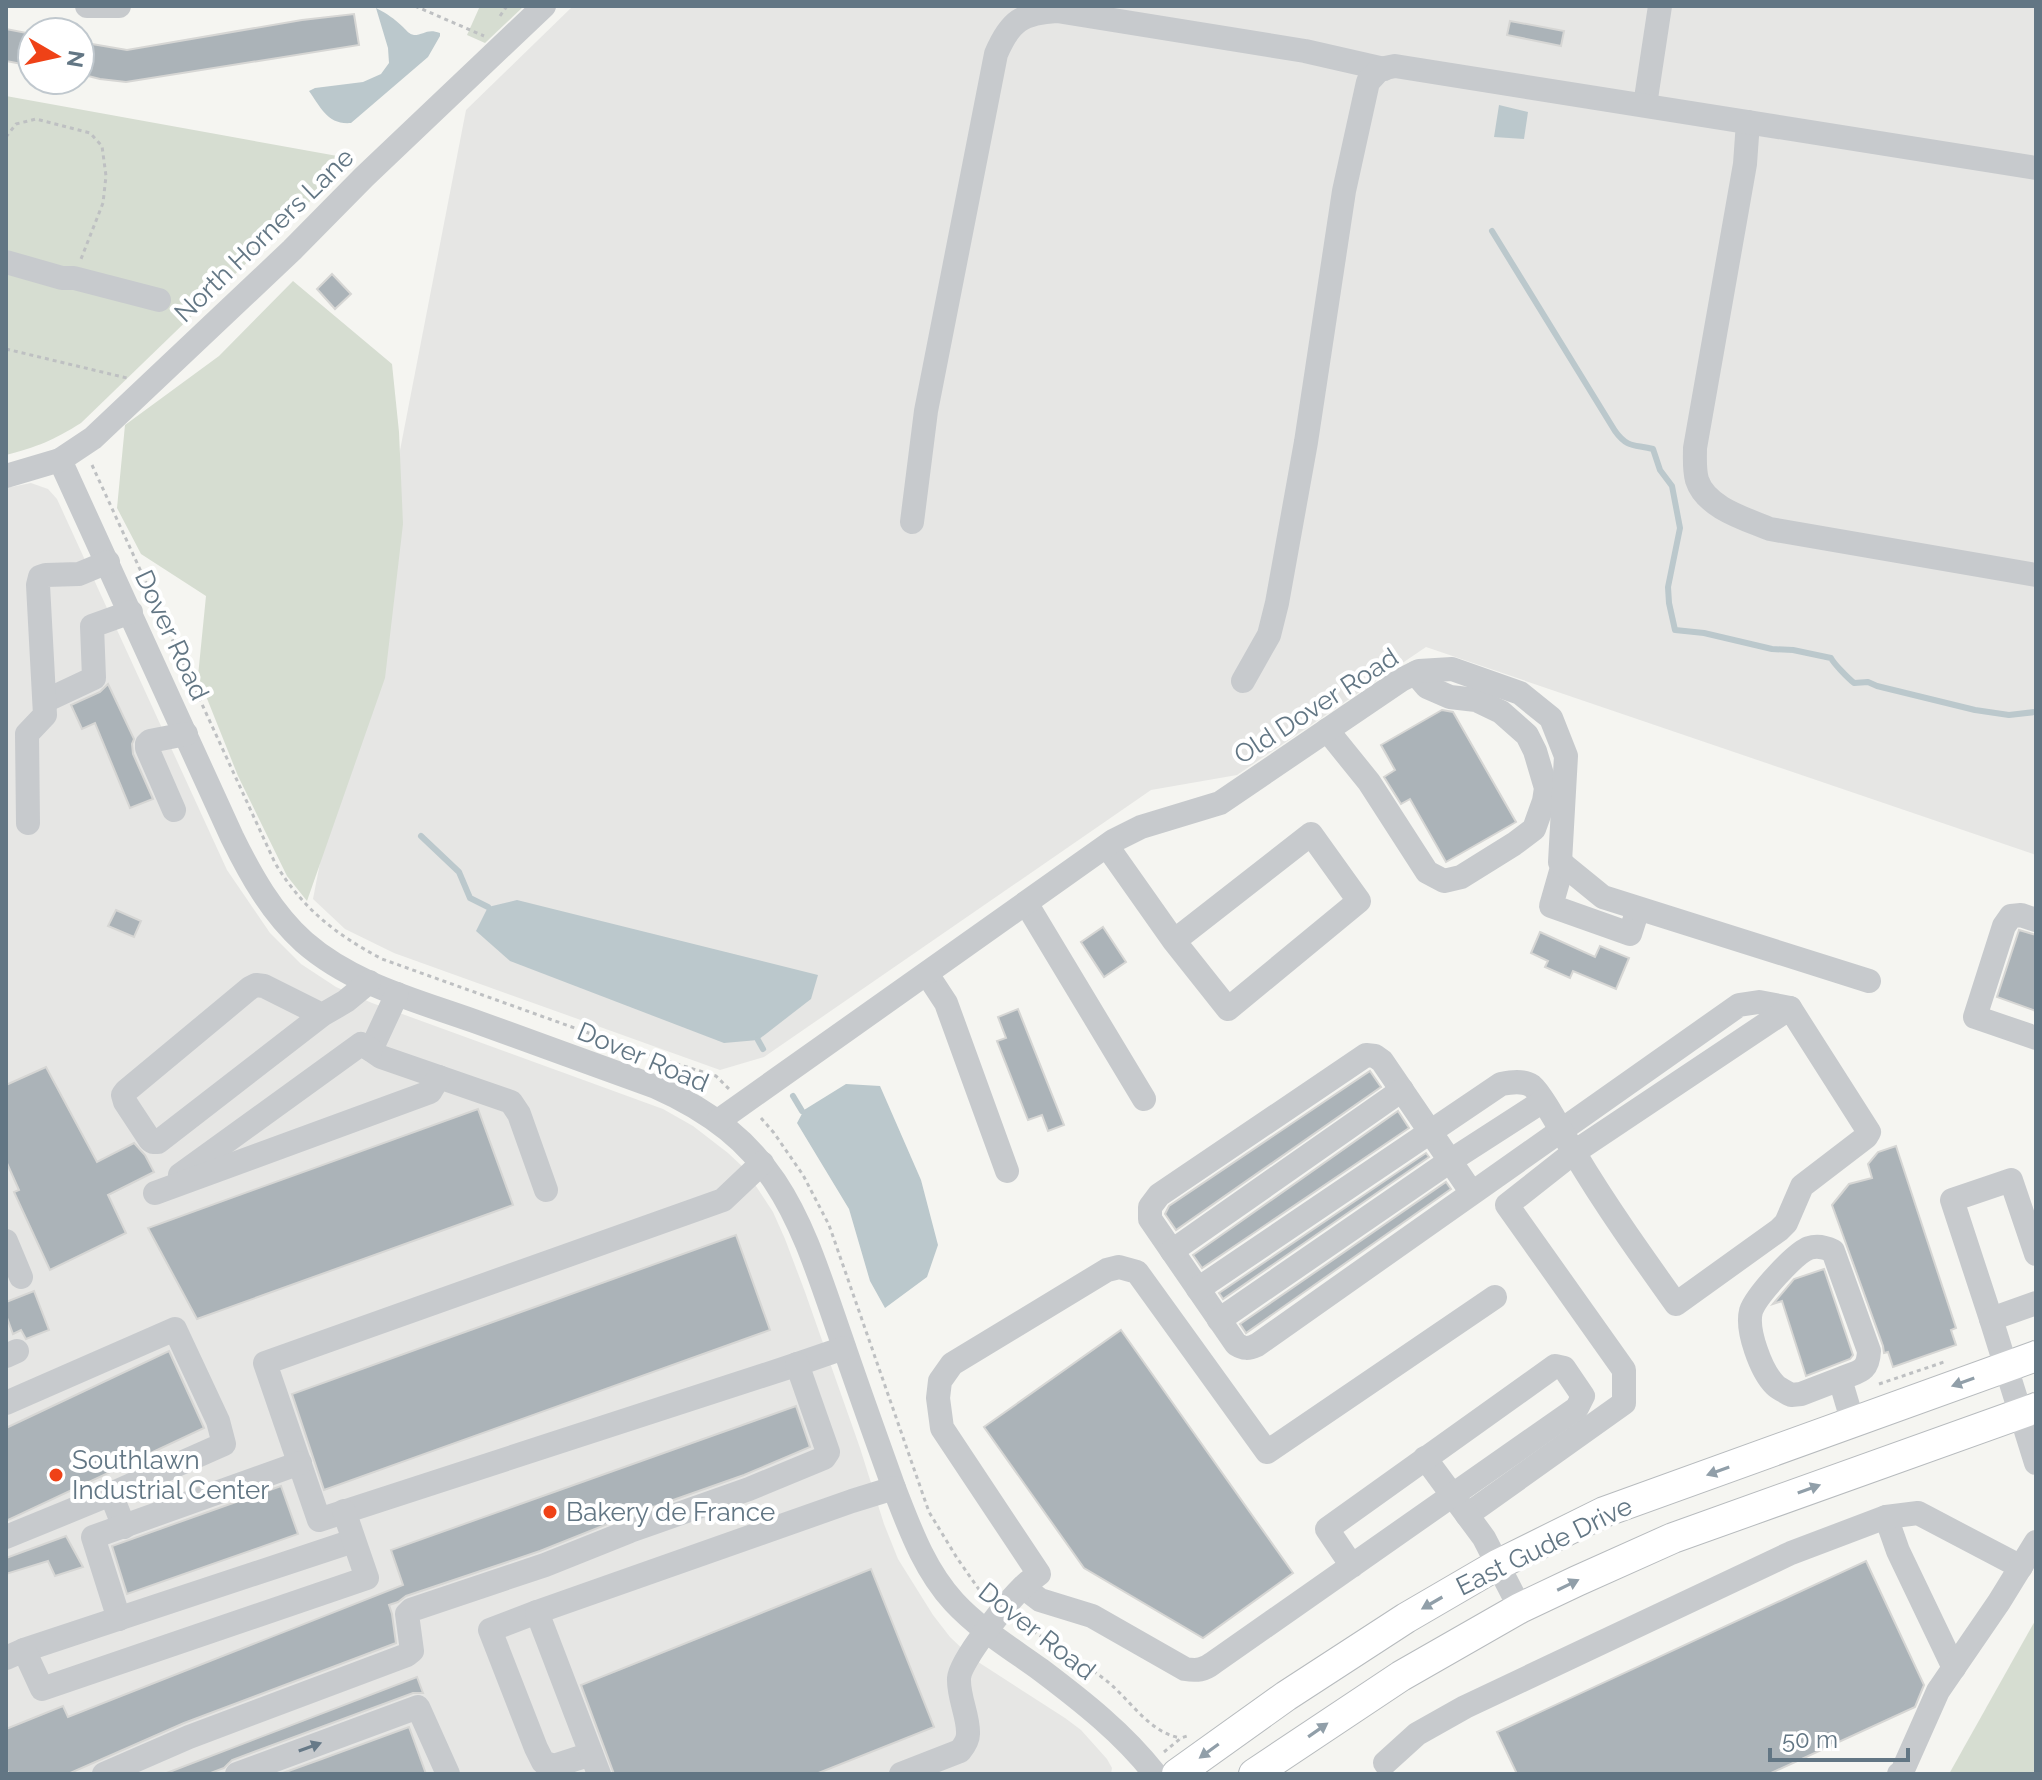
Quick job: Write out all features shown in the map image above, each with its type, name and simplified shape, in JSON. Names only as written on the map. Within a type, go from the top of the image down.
[{"type":"main road","name":"East Gude Drive","points":[[1177,1774],[1345,1656],[1406,1618],[1497,1565],[1604,1512],[2036,1356]]},
{"type":"main road","name":"East Gude Drive","points":[[1254,1774],[1401,1676],[1520,1608],[1673,1538],[2028,1411]]},
{"type":"street","points":[[87,6],[119,6]]},
{"type":"street","name":"North Horners Lane","points":[[6,476],[60,460],[93,438],[544,6]]},
{"type":"street","points":[[1645,105],[1660,6]]},
{"type":"street","points":[[912,522],[926,411],[996,54],[1005,32],[1035,12],[1057,11],[1305,51],[1384,69]]},
{"type":"street","points":[[1243,681],[1269,635],[1277,603],[1306,442],[1344,191],[1368,82],[1380,69],[1395,66],[2036,168]]},
{"type":"street","points":[[1748,122],[1745,164],[1695,448],[1698,483],[1709,498],[1730,512],[1770,529],[2036,575]]},
{"type":"street","points":[[6,262],[159,300]]},
{"type":"street","name":"Dover Road","points":[[60,460],[244,861],[279,915],[307,944],[337,966],[369,982],[656,1087],[718,1121],[738,1138],[762,1163],[801,1226],[894,1488],[924,1560],[954,1601],[986,1631],[1073,1694],[1122,1737],[1155,1774]]},
{"type":"street","points":[[28,823],[27,734],[45,715],[40,577],[79,574],[108,562]]},
{"type":"street","points":[[45,701],[94,678],[92,626],[131,612]]},
{"type":"street","name":"Old Dover Road","points":[[718,1121],[1107,846],[1141,827],[1220,803],[1415,673],[1452,669],[1520,693],[1551,718],[1566,756],[1560,862],[1563,864],[1551,906],[1630,934],[1638,909]]},
{"type":"street","points":[[1327,730],[1369,782],[1427,872],[1444,881],[1461,877],[1514,844],[1534,829],[1546,788],[1527,735],[1501,712],[1476,700],[1450,697],[1427,687],[1415,673]]},
{"type":"street","points":[[174,810],[147,744],[186,734]]},
{"type":"street","points":[[161,778],[198,762]]},
{"type":"street","points":[[1107,846],[1174,941],[1228,1009],[1359,901],[1311,834],[1174,941]]},
{"type":"street","points":[[1563,864],[1603,897],[1869,981]]},
{"type":"street","points":[[1026,903],[1144,1099]]},
{"type":"street","points":[[2036,920],[2021,915],[2011,916],[2004,926],[1975,1017],[2036,1038]]},
{"type":"street","points":[[927,974],[946,1003],[1007,1171]]},
{"type":"street","points":[[322,1015],[264,986],[256,985],[126,1091],[123,1095],[125,1102],[150,1140],[158,1142],[369,982]]},
{"type":"street","points":[[371,1050],[397,994]]},
{"type":"street","points":[[1198,1289],[1430,1131],[1501,1084],[1515,1081],[1531,1085],[1543,1101],[1560,1131],[1573,1153],[1612,1215],[1676,1304],[1779,1230],[1786,1223],[1802,1186],[1869,1132],[1790,1008],[1759,1002],[1739,1005],[1560,1131],[1472,1193],[1257,1345],[1243,1349],[1236,1344],[1219,1320],[1150,1219],[1150,1207],[1159,1195],[1366,1055],[1382,1061],[1430,1131],[1472,1193]]},
{"type":"street","points":[[1023,1587],[1040,1600],[1092,1616],[1185,1669],[1205,1669],[1352,1566],[1460,1505],[1624,1403],[1624,1370],[1507,1205],[1573,1153],[1790,1008]]},
{"type":"street","points":[[439,1077],[430,1092],[155,1193],[361,1044],[381,1057],[439,1077],[511,1102],[519,1114],[546,1190]]},
{"type":"street","points":[[1172,1251],[1402,1090]]},
{"type":"street","points":[[1219,1320],[1543,1101]]},
{"type":"street","points":[[762,1163],[723,1200],[265,1363],[319,1520],[844,1348]]},
{"type":"street","points":[[2036,1254],[2011,1180],[1952,1200],[2006,1366],[2028,1411],[2036,1463]]},
{"type":"street","points":[[6,1241],[21,1277]]},
{"type":"street","points":[[1823,1246],[1833,1251],[1869,1351],[1864,1369],[1840,1379],[1791,1395],[1774,1384],[1756,1352],[1749,1326],[1757,1298],[1808,1248],[1823,1246]]},
{"type":"street","points":[[901,1774],[960,1751],[965,1745],[969,1735],[959,1676],[963,1665],[986,1631],[1023,1587],[1039,1574],[942,1428],[938,1398],[940,1381],[952,1364],[1107,1270],[1119,1267],[1137,1272],[1267,1452],[1495,1297]]},
{"type":"street","points":[[1991,1319],[2036,1303]]},
{"type":"street","points":[[6,1403],[175,1329],[218,1421],[224,1444],[6,1537]]},
{"type":"street","points":[[104,1774],[200,1732],[407,1655],[412,1651],[413,1644],[407,1614],[411,1610],[545,1565],[824,1458],[828,1452],[797,1364]]},
{"type":"street","points":[[1352,1566],[1327,1529],[1555,1366],[1564,1368],[1583,1396],[1577,1408],[1460,1505]]},
{"type":"street","points":[[1840,1379],[1853,1423]]},
{"type":"street","points":[[1425,1458],[1484,1538],[1520,1608]]},
{"type":"street","points":[[119,1619],[93,1537],[300,1463]]},
{"type":"street","points":[[537,1612],[595,1764],[554,1766],[543,1762],[490,1630],[537,1612],[837,1506],[894,1488]]},
{"type":"street","points":[[111,1494],[124,1527]]},
{"type":"street","points":[[344,1511],[367,1578],[42,1689],[15,1654],[353,1541]]},
{"type":"street","points":[[1387,1770],[1417,1734],[1465,1707],[1791,1553],[1886,1517],[1918,1513],[2021,1567]]},
{"type":"street","points":[[1886,1517],[1898,1551],[1954,1668]]},
{"type":"street","points":[[1899,1774],[1938,1691],[2036,1542]]},
{"type":"street","points":[[237,1774],[418,1707],[448,1774]]},
{"type":"path","points":[[415,6],[485,37]]},
{"type":"path","points":[[500,16],[507,6]]},
{"type":"path","points":[[6,137],[16,124],[36,119],[90,133],[102,146],[106,176],[103,203],[74,278]]},
{"type":"path","points":[[6,349],[135,380]]},
{"type":"path","points":[[91,462],[275,863],[290,887],[331,929],[382,959],[716,1076],[762,1119],[790,1154],[829,1225],[929,1512],[980,1591],[1103,1678],[1162,1733],[1181,1738]]},
{"type":"shaded area","points":[[480,6],[524,6],[485,43],[467,35]]},
{"type":"shaded area","points":[[573,6],[2036,6],[2036,855],[1426,647],[1237,775],[1151,790],[764,1057],[720,1070],[394,953],[345,929],[313,899],[466,110]]},
{"type":"shaded area","points":[[376,8],[411,34],[432,31],[440,33],[440,36],[428,57],[351,123],[336,121],[326,114],[309,91],[363,82],[381,74],[389,63],[388,48]]},
{"type":"shaded area","points":[[6,96],[354,159],[81,423],[45,442],[6,455]]},
{"type":"shaded area","points":[[1499,105],[1528,112],[1524,139],[1494,137]]},
{"type":"shaded area","points":[[293,281],[392,364],[403,524],[385,678],[307,901],[287,876],[238,776],[198,676],[206,596],[141,554],[117,508],[125,425],[219,356]]},
{"type":"shaded area","points":[[31,483],[48,489],[57,499],[227,870],[270,933],[301,964],[336,987],[372,1003],[663,1109],[693,1126],[744,1168],[773,1212],[785,1239],[898,1559],[950,1637],[972,1658],[1081,1730],[1107,1759],[1112,1768],[1111,1774],[6,1774],[6,488]]},
{"type":"shaded area","points":[[517,900],[818,975],[811,999],[758,1040],[724,1043],[510,961],[476,931],[488,907]]},
{"type":"shaded area","points":[[846,1084],[880,1086],[921,1180],[938,1245],[927,1277],[885,1308],[870,1281],[849,1209],[797,1123],[804,1110]]},
{"type":"shaded area","points":[[2036,1619],[2036,1774],[1949,1774]]},
{"type":"building","points":[[354,14],[359,45],[126,82],[96,78],[96,45],[127,50]]},
{"type":"building","points":[[1510,21],[1564,31],[1561,46],[1507,35]]},
{"type":"building","points":[[6,29],[16,31],[16,63],[6,61]]},
{"type":"building","points":[[332,274],[351,294],[335,309],[317,289]]},
{"type":"building","points":[[108,684],[134,739],[133,754],[153,799],[130,808],[95,723],[82,729],[71,705],[100,692]]},
{"type":"building","points":[[1442,710],[1453,712],[1516,822],[1446,862],[1410,799],[1401,804],[1384,777],[1395,770],[1381,745]]},
{"type":"building","points":[[116,910],[141,921],[134,937],[108,926]]},
{"type":"building","points":[[1103,927],[1126,962],[1104,977],[1081,942]]},
{"type":"building","points":[[2019,930],[2036,935],[2036,1011],[1997,997]]},
{"type":"building","points":[[1540,932],[1595,957],[1600,946],[1629,958],[1616,989],[1573,971],[1570,978],[1545,967],[1548,961],[1531,953]]},
{"type":"building","points":[[1018,1009],[1064,1125],[1048,1131],[1042,1115],[1028,1120],[997,1041],[1006,1038],[998,1017]]},
{"type":"building","points":[[46,1067],[97,1162],[134,1143],[154,1172],[108,1195],[126,1233],[50,1270],[14,1192],[19,1190],[6,1161],[6,1085]]},
{"type":"building","points":[[1370,1071],[1381,1087],[1176,1230],[1165,1214],[1169,1206]]},
{"type":"building","points":[[478,1109],[513,1205],[197,1319],[148,1228]]},
{"type":"building","points":[[1398,1111],[1409,1128],[1202,1268],[1193,1255]]},
{"type":"building","points":[[1896,1146],[1956,1328],[1951,1330],[1956,1345],[1893,1367],[1888,1352],[1884,1353],[1832,1205],[1849,1184],[1872,1178],[1868,1164],[1878,1152]]},
{"type":"building","points":[[1426,1153],[1429,1157],[1223,1299],[1219,1293]]},
{"type":"building","points":[[1446,1182],[1451,1189],[1246,1333],[1240,1324]]},
{"type":"building","points":[[736,1235],[770,1330],[324,1490],[292,1394]]},
{"type":"building","points":[[1824,1269],[1853,1355],[1850,1359],[1806,1376],[1782,1301],[1773,1304],[1794,1279]]},
{"type":"building","points":[[34,1291],[49,1330],[26,1339],[21,1330],[13,1334],[6,1315],[6,1302]]},
{"type":"building","points":[[1121,1330],[1293,1573],[1203,1638],[1084,1568],[984,1427]]},
{"type":"building","name":"Southlawn Industrial Center","points":[[169,1351],[204,1428],[6,1521],[6,1428]]},
{"type":"building","points":[[796,1406],[810,1447],[744,1475],[540,1551],[406,1596],[389,1605],[396,1643],[184,1723],[68,1774],[9,1774],[6,1769],[6,1729],[63,1706],[68,1717],[403,1585],[391,1550]]},
{"type":"building","points":[[281,1486],[298,1534],[127,1594],[112,1546]]},
{"type":"building","points":[[66,1536],[83,1567],[55,1576],[48,1561],[6,1574],[6,1558]]},
{"type":"building","points":[[1866,1561],[1924,1685],[1915,1707],[1769,1774],[1517,1774],[1497,1732]]},
{"type":"building","points":[[871,1569],[934,1727],[816,1774],[614,1774],[581,1685]]},
{"type":"building","points":[[417,1677],[423,1693],[413,1693],[232,1760],[224,1768],[208,1774],[164,1774]]},
{"type":"building","points":[[409,1727],[426,1774],[280,1774],[319,1760]]},
{"type":"waterway","points":[[1492,231],[1615,431],[1632,445],[1653,449],[1660,470],[1672,486],[1680,528],[1668,587],[1675,630],[1831,658],[1854,683],[1868,682],[1975,710],[2009,715],[2035,712]]},
{"type":"waterway","points":[[421,836],[459,872],[470,898],[488,907]]},
{"type":"waterway","points":[[758,1040],[763,1049]]},
{"type":"waterway","points":[[793,1096],[802,1111]]},
{"type":"place","name":"Southlawn Industrial Center","points":[[56,1475]]},
{"type":"place","name":"Bakery de France","points":[[550,1512]]}]
